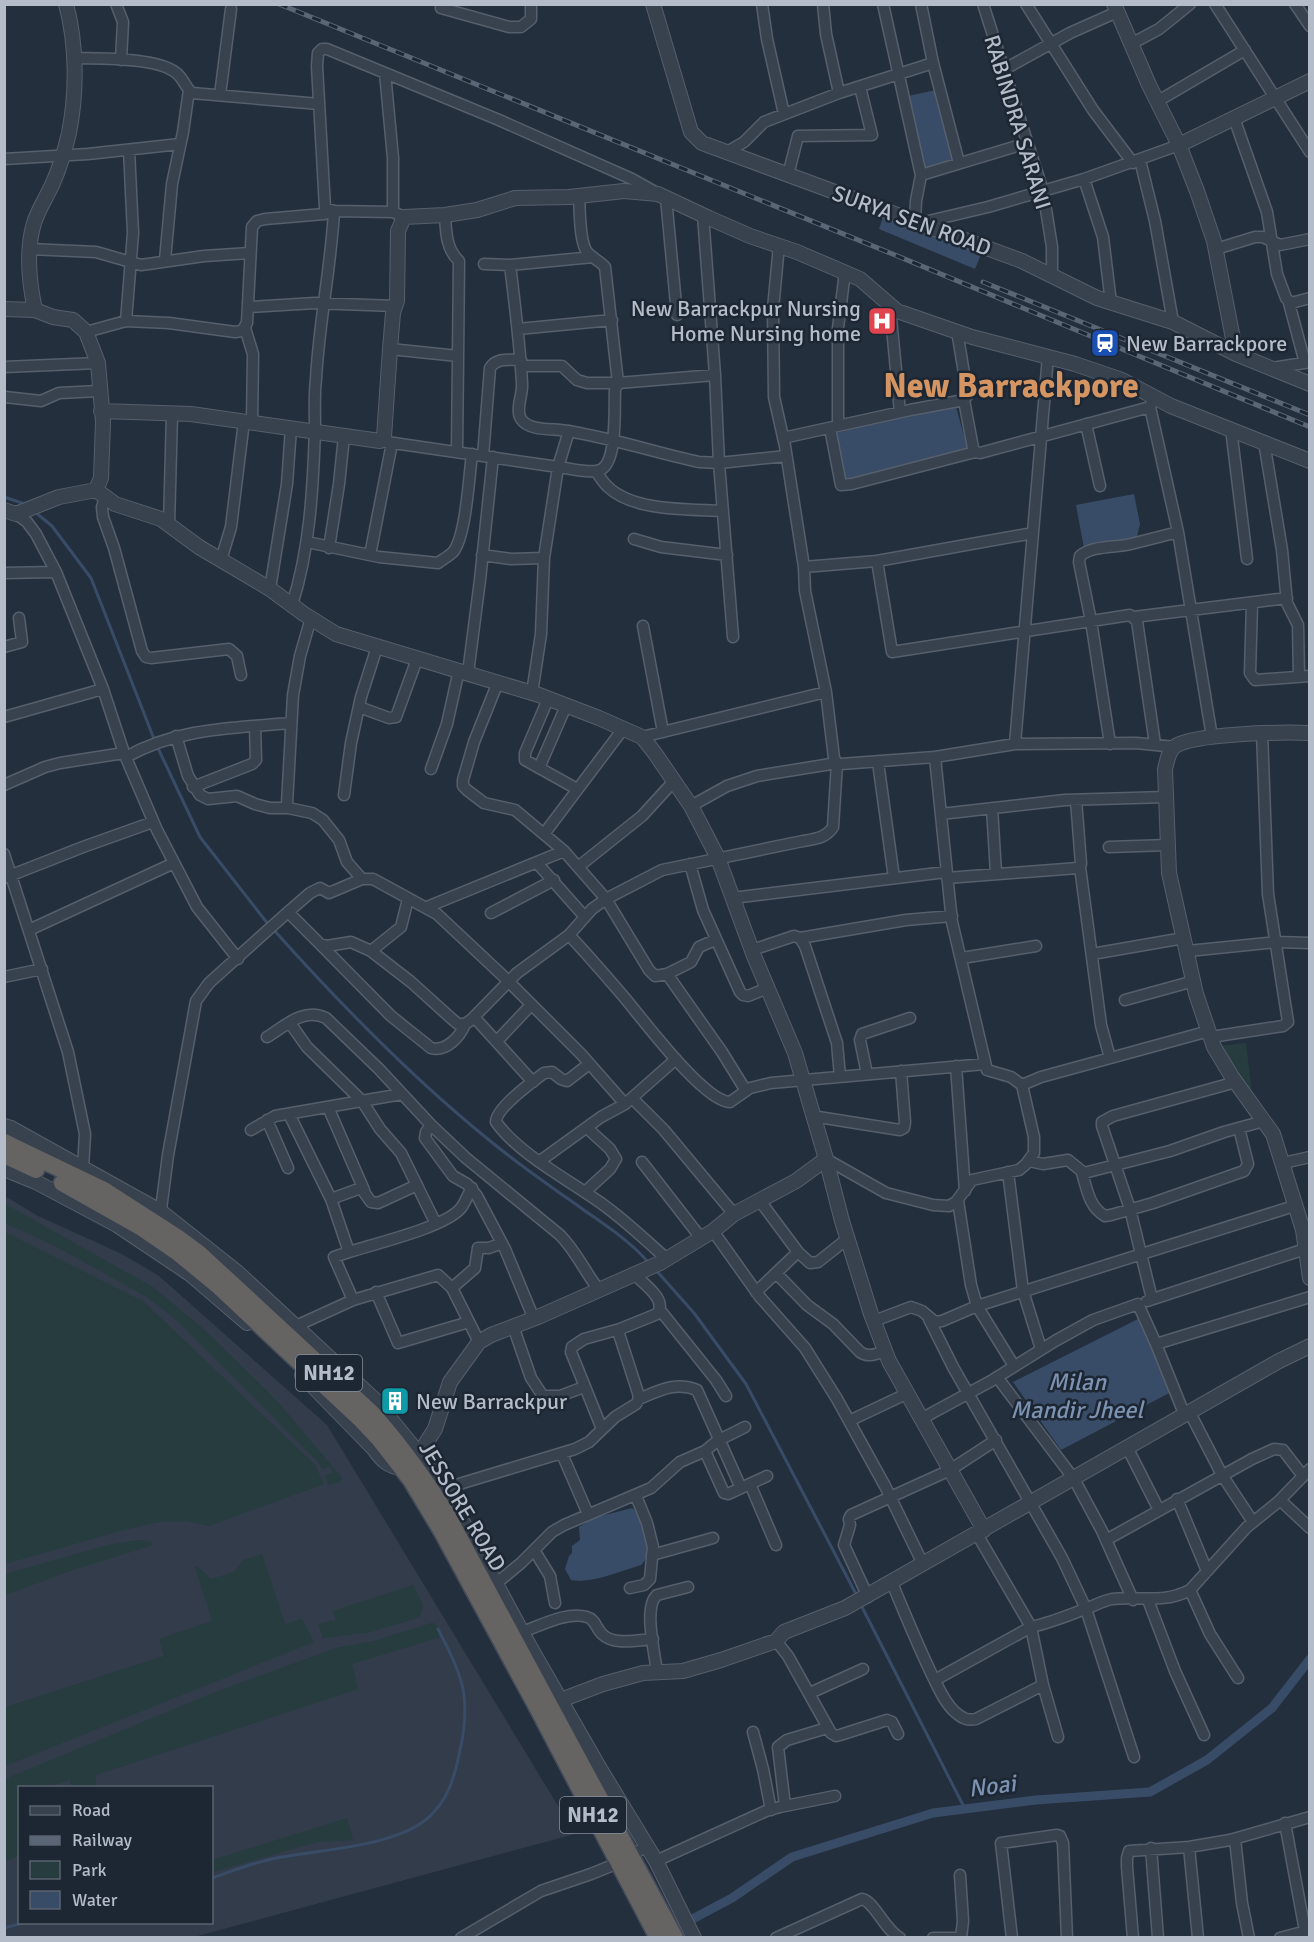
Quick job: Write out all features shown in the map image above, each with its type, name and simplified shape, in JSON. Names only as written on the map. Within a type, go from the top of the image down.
[{"type":"highway","name":"JESSORE ROAD","points":[[4,1142],[75,1183],[104,1190],[160,1218],[238,1287],[372,1413],[438,1490],[492,1587],[550,1704],[632,1854],[655,1915],[675,1938]]},
{"type":"highway","name":"NH12","points":[[4,1155],[75,1183],[199,1269],[361,1420],[402,1468],[550,1704]]},
{"type":"highway","name":"NH12","points":[[655,1915],[658,1938]]},
{"type":"street","points":[[35,310],[28,249],[34,222],[53,183],[68,134],[72,108],[74,58],[66,4]]},
{"type":"street","points":[[116,4],[123,22],[121,60]]},
{"type":"street","points":[[441,8],[509,27],[521,27],[531,19],[531,4]]},
{"type":"street","name":"SURYA SEN ROAD","points":[[653,4],[690,132],[702,143],[1022,261],[1111,303],[1173,322],[1236,354],[1310,384]]},
{"type":"street","points":[[762,4],[767,39],[784,114]]},
{"type":"street","points":[[823,4],[826,34],[839,93]]},
{"type":"street","points":[[883,4],[921,175],[919,178],[918,222],[988,207],[1136,161],[1179,145],[1310,81]]},
{"type":"street","points":[[921,4],[933,63],[959,163]]},
{"type":"street","name":"RABINDRA SARANI","points":[[983,4],[1043,191],[1052,247],[1052,276]]},
{"type":"street","points":[[1026,4],[1049,44],[1093,110],[1136,161],[1155,221],[1173,322]]},
{"type":"street","points":[[1131,44],[1159,29],[1190,4]]},
{"type":"street","points":[[1215,4],[1275,98],[1305,134],[1310,152]]},
{"type":"street","points":[[1295,4],[1310,26]]},
{"type":"street","points":[[1302,15],[1310,4]]},
{"type":"street","points":[[1003,70],[1115,8],[1179,145],[1197,191],[1216,249],[1236,354]]},
{"type":"street","points":[[220,95],[231,9]]},
{"type":"street","points":[[662,196],[624,190],[579,196],[515,198],[477,210],[445,215],[398,215],[334,211],[325,208],[318,53],[327,49],[385,73],[572,152],[750,236],[779,245],[845,272],[860,279],[897,311],[1122,380],[1152,402],[1231,429],[1310,461]]},
{"type":"street","points":[[1158,101],[1245,50]]},
{"type":"street","points":[[74,58],[121,60],[169,68],[178,75],[192,93],[319,104]]},
{"type":"street","points":[[728,152],[744,142],[764,122],[839,93],[933,63]]},
{"type":"street","points":[[370,555],[386,442],[384,437],[395,306],[398,231],[385,73]]},
{"type":"street","points":[[788,175],[798,136],[872,135],[860,87]]},
{"type":"street","points":[[165,261],[172,184],[189,90]]},
{"type":"street","points":[[1234,118],[1267,212],[1277,274],[1289,303],[1307,363],[1272,368]]},
{"type":"street","points":[[921,175],[1027,143]]},
{"type":"street","points":[[4,159],[180,144]]},
{"type":"street","points":[[126,321],[133,232],[129,150]]},
{"type":"street","points":[[1084,179],[1104,237],[1111,303]]},
{"type":"street","points":[[101,411],[172,414],[248,422],[558,467],[603,470],[614,441],[615,390],[618,383],[605,267],[588,252],[584,244],[579,196]]},
{"type":"street","points":[[662,196],[677,315]]},
{"type":"street","points":[[221,560],[231,527],[248,422],[253,354],[245,328],[252,227],[257,221],[334,211]]},
{"type":"street","points":[[292,605],[302,573],[307,542],[315,431],[315,380],[323,303],[331,262],[334,211]]},
{"type":"street","points":[[445,215],[447,242],[453,256],[459,261],[457,452]]},
{"type":"street","points":[[702,215],[733,637]]},
{"type":"street","points":[[1216,249],[1255,237],[1263,237],[1280,245],[1310,239]]},
{"type":"street","points":[[288,912],[391,1016],[435,1050],[446,1046],[460,1035],[469,1021],[507,982],[569,935],[606,899],[662,870],[823,837],[830,832],[833,827],[837,764],[826,693],[805,591],[804,567],[774,397],[773,309],[779,245]]},
{"type":"street","points":[[28,249],[96,252],[141,265],[204,256],[250,253]]},
{"type":"street","points":[[484,264],[510,265],[593,257]]},
{"type":"street","points":[[510,265],[523,388],[519,412],[520,418],[525,423],[535,427],[569,431],[614,441],[699,462],[719,463],[786,456]]},
{"type":"street","points":[[845,272],[838,328],[834,427],[841,485],[975,452],[980,453],[1086,424],[1152,402]]},
{"type":"street","points":[[1289,303],[1310,298]]},
{"type":"street","points":[[248,308],[323,303],[395,306]]},
{"type":"street","points":[[890,307],[900,412]]},
{"type":"street","points":[[4,309],[35,310],[53,317],[73,320],[86,333],[98,363],[103,422],[100,493],[103,517],[114,548],[142,651],[146,657],[151,658],[229,649],[237,656],[241,675]]},
{"type":"street","points":[[518,329],[612,320]]},
{"type":"street","points":[[86,333],[126,321],[169,323],[235,332],[245,328]]},
{"type":"street","points":[[957,331],[967,391],[964,400],[975,452]]},
{"type":"street","points":[[390,349],[458,356]]},
{"type":"street","points":[[1015,744],[1048,356]]},
{"type":"street","points":[[431,769],[463,671],[482,555],[483,456],[490,368],[498,360],[562,366],[577,381],[587,384],[715,375]]},
{"type":"street","points":[[4,367],[98,363]]},
{"type":"street","points":[[5,397],[41,401],[59,393],[99,391]]},
{"type":"street","points":[[783,438],[964,400]]},
{"type":"street","points":[[1152,402],[1178,532],[1212,738]]},
{"type":"street","points":[[169,525],[172,414]]},
{"type":"street","points":[[1086,424],[1100,486]]},
{"type":"street","points":[[270,588],[287,484],[291,428]]},
{"type":"street","points":[[1231,429],[1247,559]]},
{"type":"street","points":[[532,693],[541,633],[544,558],[558,467],[569,431]]},
{"type":"street","points":[[329,548],[344,436]]},
{"type":"street","points":[[1252,603],[1250,673],[1252,678],[1255,680],[1304,677],[1298,625],[1287,598],[1282,550],[1264,442]]},
{"type":"street","points":[[307,542],[370,555],[438,563],[452,553],[483,456]]},
{"type":"street","points":[[596,471],[616,494],[634,502],[665,508],[723,511]]},
{"type":"street","points":[[10,512],[59,497],[100,493],[115,504],[161,519],[199,547],[270,588],[336,634],[532,693],[642,737],[691,806],[718,858],[752,950],[795,1053],[847,1239],[885,1351],[906,1394],[950,1470],[1031,1627],[1043,1685],[1058,1737]]},
{"type":"street","points":[[10,512],[27,522],[56,572],[104,689],[125,755],[153,822],[197,907],[238,959]]},
{"type":"street","points":[[1110,744],[1091,621],[1079,562],[1080,556],[1084,552],[1096,549],[1131,544],[1178,532]]},
{"type":"street","points":[[804,567],[877,561],[1033,533]]},
{"type":"street","points":[[634,539],[661,546],[728,555]]},
{"type":"street","points":[[482,555],[511,559],[544,558]]},
{"type":"street","points":[[877,561],[892,652],[1130,615],[1134,617],[1190,611],[1287,598]]},
{"type":"street","points":[[4,573],[56,572]]},
{"type":"street","points":[[1134,617],[1137,621],[1155,744]]},
{"type":"street","points":[[4,647],[22,642],[19,618]]},
{"type":"street","points":[[288,808],[286,798],[293,695],[300,656],[311,618]]},
{"type":"street","points":[[643,626],[663,732]]},
{"type":"street","points":[[344,795],[358,707],[377,647]]},
{"type":"street","points":[[358,707],[389,718],[396,717],[417,659]]},
{"type":"street","points":[[498,682],[474,742],[463,786],[484,803],[515,810],[564,851],[606,899],[652,974],[660,976],[667,974],[691,962],[699,947],[715,940]]},
{"type":"street","points":[[4,717],[104,689]]},
{"type":"street","points":[[642,737],[826,693]]},
{"type":"street","points":[[548,699],[525,753],[525,760],[577,789]]},
{"type":"street","points":[[539,768],[566,706]]},
{"type":"street","points":[[4,785],[45,767],[125,755],[176,736],[291,723]]},
{"type":"street","points":[[194,787],[252,764],[256,760],[255,726]]},
{"type":"street","points":[[544,834],[623,729]]},
{"type":"street","points":[[1022,1085],[1041,1077],[1110,1058],[1210,1034],[1288,1022],[1268,894],[1262,733]]},
{"type":"street","points":[[691,806],[727,786],[757,776],[837,764],[935,757],[1015,744],[1155,744],[1174,747],[1212,738],[1262,733],[1310,733]]},
{"type":"street","points":[[176,736],[188,776],[200,795],[208,799],[237,796],[270,808],[288,808],[312,813],[323,820],[339,840],[347,862],[362,879]]},
{"type":"street","points":[[1174,747],[1169,754],[1165,769],[1169,873],[1194,981],[1214,1047],[1273,1134],[1303,1230],[1310,1278]]},
{"type":"street","points":[[826,1159],[886,1193],[933,1205],[949,1206],[958,1201],[972,1180],[1019,1170],[1034,1153],[1034,1137],[1022,1085],[1011,1077],[987,1070],[985,1064],[952,916],[935,757]]},
{"type":"street","points":[[878,762],[894,878]]},
{"type":"street","points":[[578,867],[642,816],[674,781]]},
{"type":"street","points":[[941,814],[1076,800],[1166,797]]},
{"type":"street","points":[[1076,800],[1080,867],[1101,1025],[1110,1058]]},
{"type":"street","points":[[992,808],[996,873]]},
{"type":"street","points":[[8,876],[153,822]]},
{"type":"street","points":[[1109,846],[1168,845]]},
{"type":"street","points":[[427,907],[564,851]]},
{"type":"street","points":[[4,854],[8,876],[29,930],[68,1052],[85,1134],[75,1183]]},
{"type":"street","points":[[29,930],[174,863]]},
{"type":"street","points":[[537,863],[585,917]]},
{"type":"street","points":[[690,864],[703,910],[715,940],[743,996],[768,988]]},
{"type":"street","points":[[732,898],[894,878],[1080,867]]},
{"type":"street","points":[[734,1214],[664,1130],[628,1101],[589,1064],[445,921],[427,907],[373,879],[362,879],[329,893],[320,888],[316,890],[209,983],[196,1001],[168,1155],[160,1218],[237,1272],[375,1400],[419,1454],[438,1490],[562,1454],[589,1442],[615,1417],[636,1404],[639,1399],[672,1386],[694,1388],[700,1394],[720,1439],[776,1545]]},
{"type":"street","points":[[491,913],[554,880]]},
{"type":"street","points":[[371,951],[401,927],[408,899]]},
{"type":"street","points":[[752,950],[794,936],[800,938],[906,920],[952,916]]},
{"type":"street","points":[[569,935],[676,1059],[702,1086],[725,1102],[730,1102],[757,1086],[985,1064]]},
{"type":"street","points":[[800,938],[805,946],[837,1043],[840,1077]]},
{"type":"street","points":[[320,944],[327,946],[351,942],[371,951],[411,982],[458,1024],[469,1021]]},
{"type":"street","points":[[1092,954],[1186,945],[1310,943]]},
{"type":"street","points":[[962,958],[1036,946]]},
{"type":"street","points":[[4,977],[42,969]]},
{"type":"street","points":[[667,974],[722,1052],[746,1091]]},
{"type":"street","points":[[1125,1000],[1194,981]]},
{"type":"street","points":[[497,1041],[531,1005]]},
{"type":"street","points":[[267,1037],[304,1015],[326,1018],[466,1158],[560,1235],[571,1247],[599,1290]]},
{"type":"street","points":[[867,1074],[860,1040],[862,1034],[910,1018]]},
{"type":"street","points":[[469,1021],[497,1041],[533,1082]]},
{"type":"street","points":[[290,1023],[307,1047],[363,1101],[381,1129],[401,1153],[436,1224]]},
{"type":"street","points":[[540,1161],[628,1101],[676,1059]]},
{"type":"street","points":[[589,1064],[567,1082],[548,1071],[502,1108],[495,1122],[500,1129],[540,1161],[627,1224],[664,1261]]},
{"type":"street","points":[[956,1066],[965,1191]]},
{"type":"street","points":[[812,1116],[900,1130],[904,1128],[901,1071]]},
{"type":"street","points":[[1152,1299],[1130,1209],[1102,1126],[1105,1120],[1236,1082]]},
{"type":"street","points":[[251,1130],[275,1116],[402,1094]]},
{"type":"street","points":[[328,1107],[363,1190],[374,1203],[417,1185]]},
{"type":"street","points":[[289,1114],[331,1199],[349,1252]]},
{"type":"street","points":[[267,1120],[288,1168]]},
{"type":"street","points":[[1082,1173],[1170,1151],[1264,1121]]},
{"type":"street","points":[[431,1125],[424,1135],[436,1156],[453,1176],[472,1188],[502,1243],[534,1318]]},
{"type":"street","points":[[4,1126],[75,1183]]},
{"type":"street","points":[[585,1192],[615,1164],[616,1159],[610,1149],[587,1128]]},
{"type":"street","points":[[1029,1161],[1043,1164],[1071,1161],[1082,1173],[1091,1202],[1104,1216],[1244,1171],[1248,1164],[1239,1128]]},
{"type":"street","points":[[1283,1163],[1310,1157]]},
{"type":"street","points":[[419,1454],[435,1429],[450,1382],[479,1342],[664,1261],[734,1214],[796,1181],[826,1159]]},
{"type":"street","points":[[642,1162],[805,1348],[849,1421],[890,1497],[922,1564]]},
{"type":"street","points":[[4,1168],[75,1183]]},
{"type":"street","points":[[1008,1172],[1023,1292],[1041,1349]]},
{"type":"street","points":[[353,1300],[334,1257],[436,1224],[461,1209],[472,1188]]},
{"type":"street","points":[[331,1199],[356,1189],[363,1190]]},
{"type":"street","points":[[760,1201],[798,1252],[810,1263],[814,1264],[847,1239]]},
{"type":"street","points":[[958,1201],[970,1285],[977,1306],[1014,1366]]},
{"type":"street","points":[[929,1319],[935,1322],[942,1321],[977,1306],[1294,1206]]},
{"type":"street","points":[[452,1288],[475,1268],[478,1248],[489,1248],[502,1243]]},
{"type":"street","points":[[921,1419],[1094,1320],[1307,1248]]},
{"type":"street","points":[[756,1292],[798,1252]]},
{"type":"street","points":[[639,1273],[660,1305],[660,1310],[716,1380],[726,1396]]},
{"type":"street","points":[[776,1273],[807,1305],[833,1324],[865,1356],[885,1351]]},
{"type":"street","points":[[296,1326],[353,1300],[438,1275],[452,1288],[479,1342]]},
{"type":"street","points":[[376,1292],[398,1343],[469,1322]]},
{"type":"street","points":[[1156,1344],[1310,1297]]},
{"type":"street","points":[[1138,1304],[1188,1414],[1222,1475],[1253,1522]]},
{"type":"street","points":[[874,1321],[911,1307],[922,1311],[929,1319],[1062,1558],[1086,1609],[1134,1757]]},
{"type":"street","points":[[602,1429],[571,1352],[572,1347],[584,1339],[620,1329],[657,1314],[660,1310]]},
{"type":"street","points":[[513,1326],[531,1378],[543,1396],[560,1396],[584,1387]]},
{"type":"street","points":[[620,1329],[639,1399]]},
{"type":"street","points":[[745,1427],[720,1439],[705,1451],[680,1462],[651,1488],[588,1514],[552,1532],[521,1563],[492,1587],[522,1632],[550,1704],[603,1684],[643,1673],[683,1671],[776,1641],[784,1632],[868,1597],[922,1564],[1310,1346]]},
{"type":"street","points":[[997,1377],[1074,1479],[1106,1540],[1133,1599]]},
{"type":"street","points":[[849,1421],[906,1394]]},
{"type":"street","points":[[868,1597],[844,1545],[850,1525],[849,1519],[858,1511],[950,1470],[996,1440]]},
{"type":"street","points":[[935,1680],[1031,1627],[1111,1599],[1165,1599],[1190,1590],[1253,1522],[1280,1500],[1306,1472],[1279,1448],[1252,1459],[1106,1540]]},
{"type":"street","points":[[1128,1449],[1159,1510]]},
{"type":"street","points":[[705,1451],[723,1492],[728,1494],[767,1476]]},
{"type":"street","points":[[562,1454],[588,1514]]},
{"type":"street","points":[[630,1588],[648,1583],[652,1555],[652,1541],[636,1496]]},
{"type":"street","points":[[1177,1499],[1207,1571]]},
{"type":"street","points":[[1280,1500],[1310,1528]]},
{"type":"street","points":[[652,1555],[713,1538]]},
{"type":"street","points":[[534,1550],[550,1576],[555,1603]]},
{"type":"street","points":[[891,1583],[918,1646],[954,1711],[970,1721],[1043,1685]]},
{"type":"street","points":[[657,1672],[650,1609],[653,1598],[688,1587]]},
{"type":"street","points":[[1190,1590],[1210,1634],[1238,1678]]},
{"type":"street","points":[[1148,1600],[1175,1671],[1204,1736]]},
{"type":"street","points":[[522,1632],[564,1618],[585,1616],[591,1618],[603,1635],[608,1638],[627,1641],[653,1639]]},
{"type":"street","points":[[776,1641],[788,1656],[810,1693],[827,1728],[836,1736],[889,1720],[898,1734]]},
{"type":"street","points":[[810,1693],[863,1669]]},
{"type":"street","points":[[785,1806],[778,1748],[787,1740],[827,1728]]},
{"type":"street","points":[[753,1732],[764,1769],[771,1810]]},
{"type":"street","points":[[461,1938],[542,1891],[632,1854],[656,1861],[771,1810],[835,1796]]},
{"type":"street","points":[[1133,1938],[1126,1858],[1129,1851],[1189,1847],[1235,1839],[1310,1816]]},
{"type":"street","points":[[1280,1938],[1307,1930],[1285,1823]]},
{"type":"street","points":[[1012,1938],[1001,1843],[1057,1835],[1064,1843],[1067,1938]]},
{"type":"street","points":[[1235,1839],[1242,1903],[1249,1938]]},
{"type":"street","points":[[1189,1847],[1198,1938]]},
{"type":"street","points":[[1151,1848],[1158,1938]]},
{"type":"street","points":[[656,1861],[694,1938]]},
{"type":"street","points":[[933,1938],[959,1938],[963,1921],[960,1875]]},
{"type":"street","points":[[776,1938],[862,1899],[868,1901],[883,1923],[900,1938]]},
{"type":"shaded area","points":[[5,1196],[38,1216],[122,1254],[159,1276],[327,1425],[575,1834],[194,1937],[5,1938]]},
{"type":"green space","points":[[1246,1043],[1252,1093],[1247,1093],[1216,1046]]},
{"type":"green space","points":[[5,1204],[153,1287],[207,1332],[279,1403],[342,1478],[340,1482],[329,1485],[325,1475],[333,1473],[330,1467],[322,1469],[318,1462],[173,1317],[145,1296],[55,1246],[5,1223]]},
{"type":"green space","points":[[5,1232],[143,1301],[315,1465],[324,1484],[209,1526],[187,1521],[159,1522],[5,1564]]},
{"type":"green space","points":[[139,1540],[150,1541],[153,1545],[70,1571],[5,1595],[5,1574],[108,1545]]},
{"type":"green space","points":[[262,1554],[285,1624],[302,1619],[314,1642],[5,1766],[5,1707],[164,1656],[159,1639],[212,1621],[195,1567],[197,1566],[211,1579],[234,1572],[243,1560]]},
{"type":"green space","points":[[413,1585],[423,1605],[420,1617],[371,1632],[323,1638],[318,1624],[336,1620],[333,1611]]},
{"type":"green space","points":[[432,1623],[444,1636],[352,1664],[358,1689],[96,1775],[96,1786],[72,1786],[70,1780],[50,1786],[18,1786],[18,1856],[5,1861],[5,1779],[213,1693],[336,1648],[373,1641]]},
{"type":"green space","points":[[347,1818],[353,1840],[317,1842],[213,1872],[213,1860]]},
{"type":"water","points":[[936,90],[953,161],[923,169],[908,96]]},
{"type":"water","points":[[883,217],[981,254],[975,269],[879,229]]},
{"type":"water","points":[[956,407],[968,450],[843,481],[833,434],[893,418]]},
{"type":"water","points":[[1134,494],[1140,524],[1136,540],[1084,548],[1076,505]]},
{"type":"water","name":"Milan Mandir Jheel","points":[[1138,1319],[1173,1391],[1061,1450],[1013,1382]]},
{"type":"water","points":[[632,1508],[642,1520],[646,1532],[649,1548],[647,1558],[641,1565],[597,1579],[571,1580],[565,1569],[572,1553],[572,1546],[580,1540],[579,1527],[593,1518]]},
{"type":"waterway","points":[[4,497],[25,504]]},
{"type":"waterway","points":[[35,512],[52,526],[91,578],[156,744],[200,837],[268,924]]},
{"type":"waterway","points":[[273,929],[350,1012],[460,1116],[534,1175],[616,1233],[648,1262]]},
{"type":"waterway","points":[[655,1269],[694,1313],[746,1384],[857,1596]]},
{"type":"waterway","points":[[861,1605],[965,1809]]},
{"type":"waterway","points":[[213,1878],[273,1859],[384,1839],[420,1824],[433,1813],[443,1801],[453,1779],[465,1719],[465,1704],[459,1676],[438,1629]]},
{"type":"waterway","name":"Noai","points":[[668,1932],[732,1898],[792,1857],[933,1813],[1036,1800],[1150,1792],[1207,1760],[1272,1708],[1310,1659]]},
{"type":"waterway","points":[[4,1928],[19,1924]]},
{"type":"railway","points":[[279,4],[1310,427]]},
{"type":"railway","points":[[983,282],[1310,415]]},
{"type":"place","name":"New Barrackpur Nursing Home Nursing home","points":[[882,321]]},
{"type":"place","name":"New Barrackpore","points":[[1105,343]]},
{"type":"place","name":"New Barrackpur","points":[[395,1401]]},
{"type":"district","name":"New Barrackpore","points":[[1011,385]]}]
